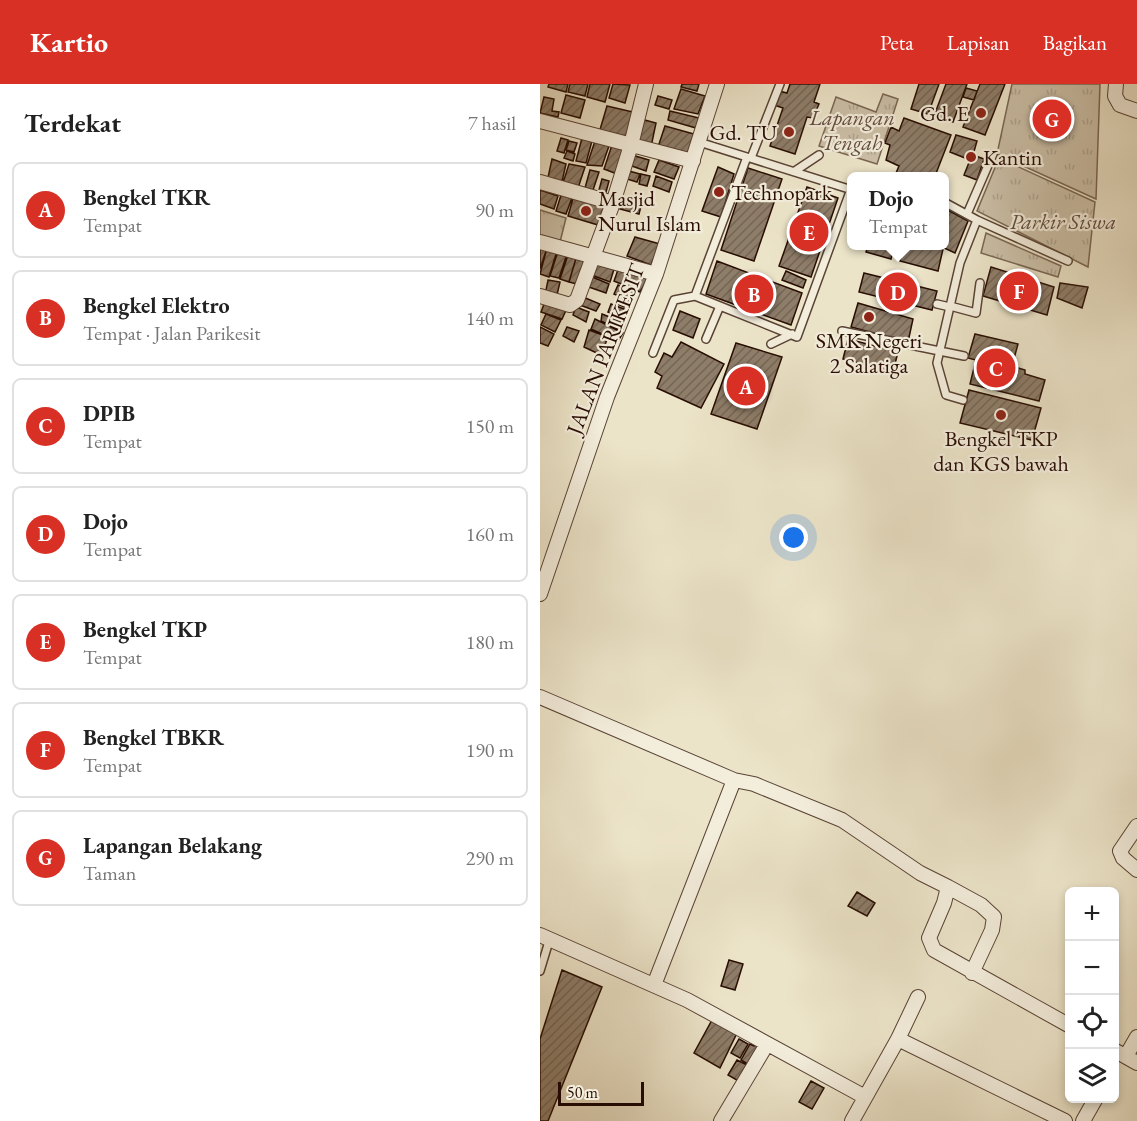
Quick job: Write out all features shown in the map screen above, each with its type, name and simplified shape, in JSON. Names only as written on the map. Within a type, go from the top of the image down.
[{"type":"street","points":[[540,296],[573,299],[613,203],[631,145],[646,84]]},
{"type":"street","name":"JALAN PARIKESIT","points":[[540,594],[608,397],[656,274],[717,84]]},
{"type":"street","points":[[1116,84],[1115,96],[1120,105],[1137,111]]},
{"type":"street","points":[[540,123],[693,161]]},
{"type":"street","points":[[540,182],[613,203]]},
{"type":"street","points":[[540,242],[656,274]]},
{"type":"street","points":[[540,698],[734,780],[754,784],[843,820],[920,873],[981,905],[993,917],[992,930],[972,973]]},
{"type":"street","points":[[654,985],[734,780]]},
{"type":"street","points":[[1137,826],[1120,851],[1123,858],[1137,870]]},
{"type":"street","points":[[948,886],[944,903],[930,933],[930,946],[972,973],[1065,1023]]},
{"type":"street","points":[[545,937],[687,1000],[866,1097]]},
{"type":"street","points":[[852,1121],[898,1039],[918,997]]},
{"type":"street","points":[[1123,1058],[1137,1037]]},
{"type":"street","points":[[898,1039],[1065,1121]]},
{"type":"street","points":[[721,1121],[767,1044]]},
{"type":"street","points":[[1083,1121],[1093,1103]]},
{"type":"lane","points":[[695,296],[780,84]]},
{"type":"lane","points":[[699,142],[847,188]]},
{"type":"lane","points":[[967,214],[993,154]]},
{"type":"lane","points":[[795,171],[819,155]]},
{"type":"lane","points":[[653,353],[674,300],[695,296],[797,337],[847,200]]},
{"type":"lane","points":[[949,204],[977,220],[1068,261]]},
{"type":"lane","points":[[963,400],[946,395],[936,363],[960,263],[977,220]]},
{"type":"lane","points":[[937,304],[976,313],[980,283]]},
{"type":"lane","points":[[706,339],[720,306]]},
{"type":"lane","points":[[843,331],[964,356]]},
{"type":"lane","points":[[771,344],[792,334]]},
{"type":"lane","points":[[540,972],[545,937]]},
{"type":"green space","points":[[1012,84],[1100,84],[1096,199],[997,154]]},
{"type":"green space","name":"Lapangan Tengah","points":[[883,94],[898,99],[877,164],[819,146],[836,97],[876,112]]},
{"type":"green space","name":"Parkir Siswa","points":[[999,158],[1095,202],[1088,267],[977,211]]},
{"type":"green space","points":[[540,210],[566,218],[560,242],[540,237]]},
{"type":"green space","name":"Parkir Siswa","points":[[986,233],[1061,266],[1058,277],[981,253]]},
{"type":"building","points":[[549,84],[568,84],[566,92],[548,87]]},
{"type":"building","points":[[570,84],[588,84],[585,96],[568,92]]},
{"type":"building","points":[[590,84],[610,84],[605,102],[587,97]]},
{"type":"building","points":[[613,84],[630,85],[625,103],[609,98]]},
{"type":"building","points":[[682,84],[699,84],[697,91],[681,87]]},
{"type":"building","name":"Gd. TU","points":[[790,84],[820,84],[814,102],[819,104],[813,118],[807,117],[795,154],[770,146],[783,108],[774,105],[779,91],[787,93]]},
{"type":"building","points":[[919,84],[939,84],[928,114],[911,109]]},
{"type":"building","points":[[946,84],[967,84],[953,122],[934,116]]},
{"type":"building","name":"Gd. E","points":[[980,84],[1005,84],[985,135],[963,127]]},
{"type":"building","points":[[966,88],[977,91],[974,100],[963,97]]},
{"type":"building","points":[[681,89],[705,96],[698,114],[674,109]]},
{"type":"building","points":[[566,95],[585,100],[580,118],[561,113]]},
{"type":"building","points":[[658,96],[672,100],[669,109],[655,105]]},
{"type":"building","points":[[544,97],[554,99],[552,111],[559,112],[558,117],[540,113]]},
{"type":"building","points":[[607,106],[633,112],[626,140],[599,133]]},
{"type":"building","points":[[670,111],[699,118],[696,128],[668,120]]},
{"type":"building","points":[[904,118],[951,135],[937,172],[896,172],[899,166],[886,160],[890,145],[885,143],[891,127],[899,131]]},
{"type":"building","points":[[641,119],[656,123],[651,147],[636,142]]},
{"type":"building","points":[[665,126],[694,134],[689,155],[658,147]]},
{"type":"building","name":"Kantin","points":[[956,135],[977,141],[973,155],[984,159],[977,180],[964,175],[970,160],[950,152]]},
{"type":"building","points":[[561,138],[568,140],[564,153],[557,151]]},
{"type":"building","points":[[582,138],[592,141],[586,163],[576,161]]},
{"type":"building","points":[[569,141],[577,143],[574,152],[566,150]]},
{"type":"building","points":[[595,141],[609,146],[602,166],[587,165]]},
{"type":"building","points":[[612,145],[624,151],[617,174],[604,169]]},
{"type":"building","points":[[567,151],[575,154],[573,161],[564,158]]},
{"type":"building","points":[[632,155],[649,160],[646,171],[629,165]]},
{"type":"building","points":[[552,159],[566,164],[561,186],[547,182]]},
{"type":"building","points":[[659,160],[679,167],[674,179],[654,172]]},
{"type":"building","points":[[569,164],[585,167],[577,191],[562,186]]},
{"type":"building","name":"Technopark","points":[[718,167],[734,174],[721,217],[702,211]]},
{"type":"building","points":[[748,168],[782,179],[754,261],[721,250]]},
{"type":"building","points":[[590,170],[599,172],[593,190],[585,188]]},
{"type":"building","points":[[629,171],[640,174],[637,182],[627,179]]},
{"type":"building","points":[[641,174],[650,176],[647,186],[639,184]]},
{"type":"building","points":[[656,176],[672,182],[669,192],[653,186]]},
{"type":"building","points":[[602,179],[609,181],[606,192],[599,190]]},
{"type":"building","points":[[807,187],[838,198],[811,277],[779,266]]},
{"type":"building","points":[[540,190],[558,196],[554,209],[540,204]]},
{"type":"building","points":[[562,192],[573,195],[566,214],[556,211]]},
{"type":"building","name":"Masjid Nurul Islam","points":[[574,195],[604,206],[598,225],[568,216]]},
{"type":"building","points":[[623,197],[642,202],[639,214],[620,209]]},
{"type":"building","points":[[949,211],[968,221],[955,253],[949,250]]},
{"type":"building","points":[[635,237],[660,244],[651,265],[627,256]]},
{"type":"building","points":[[540,246],[547,248],[540,269]]},
{"type":"building","points":[[547,248],[557,251],[549,277],[540,274]]},
{"type":"building","points":[[867,250],[893,250],[891,259],[866,252]]},
{"type":"building","points":[[903,250],[943,250],[938,271],[900,261]]},
{"type":"building","points":[[558,251],[567,254],[559,278],[550,276]]},
{"type":"building","points":[[569,252],[577,255],[569,282],[560,279]]},
{"type":"building","points":[[577,255],[587,258],[577,284],[569,282]]},
{"type":"building","points":[[594,261],[615,266],[610,282],[589,274]]},
{"type":"building","points":[[717,261],[802,293],[791,325],[706,294]]},
{"type":"building","points":[[619,267],[649,277],[640,292],[614,281]]},
{"type":"building","points":[[991,267],[1054,287],[1047,315],[983,296]]},
{"type":"building","points":[[786,271],[806,280],[803,288],[782,280]]},
{"type":"building","points":[[864,273],[937,291],[932,310],[859,292]]},
{"type":"building","points":[[590,276],[609,284],[606,293],[586,286]]},
{"type":"building","points":[[548,280],[560,282],[556,299],[545,295]]},
{"type":"building","points":[[1060,283],[1088,287],[1082,308],[1057,298]]},
{"type":"building","points":[[618,285],[635,293],[631,302],[627,300],[624,307],[615,303],[619,296],[614,294]]},
{"type":"building","points":[[583,297],[600,304],[596,311],[580,305]]},
{"type":"building","points":[[546,299],[568,306],[562,319],[541,312]]},
{"type":"building","points":[[858,303],[913,319],[908,342],[851,327]]},
{"type":"building","points":[[611,304],[624,309],[621,317],[608,312]]},
{"type":"building","points":[[576,307],[589,312],[586,322],[573,315]]},
{"type":"building","points":[[680,311],[700,319],[693,338],[673,330]]},
{"type":"building","points":[[546,314],[561,320],[555,332],[541,325]]},
{"type":"building","points":[[602,314],[625,323],[622,331],[601,321]]},
{"type":"building","points":[[595,319],[623,333],[618,341],[591,329]]},
{"type":"building","points":[[540,327],[554,334],[548,346],[540,343]]},
{"type":"building","points":[[567,327],[579,331],[574,342],[563,336]]},
{"type":"building","points":[[589,330],[608,337],[601,355],[584,347]]},
{"type":"building","points":[[975,334],[1018,344],[1012,366],[1025,370],[1025,374],[1045,380],[1039,401],[970,384],[976,360],[968,358]]},
{"type":"building","points":[[848,339],[898,352],[893,372],[843,359]]},
{"type":"building","points":[[681,342],[724,364],[701,408],[657,388],[662,376],[655,372],[664,353],[672,357]]},
{"type":"building","points":[[736,343],[782,357],[757,429],[711,414]]},
{"type":"building","name":"Bengkel TKP dan KGS bawah","points":[[969,390],[1041,408],[1032,440],[960,423]]},
{"type":"building","points":[[857,892],[875,903],[867,916],[848,906]]},
{"type":"building","points":[[729,960],[743,964],[735,990],[721,986]]},
{"type":"building","points":[[562,970],[602,987],[548,1121],[540,1121],[540,1039]]},
{"type":"building","points":[[712,1020],[737,1033],[720,1068],[694,1053]]},
{"type":"building","points":[[739,1039],[748,1044],[740,1058],[731,1053]]},
{"type":"building","points":[[756,1041],[764,1046],[751,1066],[741,1060],[750,1044],[754,1046]]},
{"type":"building","points":[[737,1060],[751,1067],[742,1083],[728,1075]]},
{"type":"building","points":[[811,1081],[824,1088],[812,1109],[799,1102]]},
{"type":"place","name":"Gd. E","points":[[981,113]]},
{"type":"place","name":"Lapangan Belakang","points":[[1052,119]]},
{"type":"place","name":"Gd. TU","points":[[789,132]]},
{"type":"place","name":"Kantin","points":[[971,157]]},
{"type":"place","name":"Technopark","points":[[719,192]]},
{"type":"place","name":"Masjid Nurul Islam","points":[[586,211]]},
{"type":"place","name":"Bengkel TKP","points":[[809,232]]},
{"type":"place","name":"Bengkel TBKR","points":[[1019,291]]},
{"type":"place","name":"Dojo","points":[[898,292]]},
{"type":"place","name":"Bengkel Elektro","points":[[754,294]]},
{"type":"place","name":"SMK Negeri 2 Salatiga","points":[[869,317]]},
{"type":"place","name":"DPIB","points":[[996,368]]},
{"type":"place","name":"Bengkel TKR","points":[[746,386]]},
{"type":"place","name":"Bengkel TKP dan KGS bawah","points":[[1001,415]]}]
